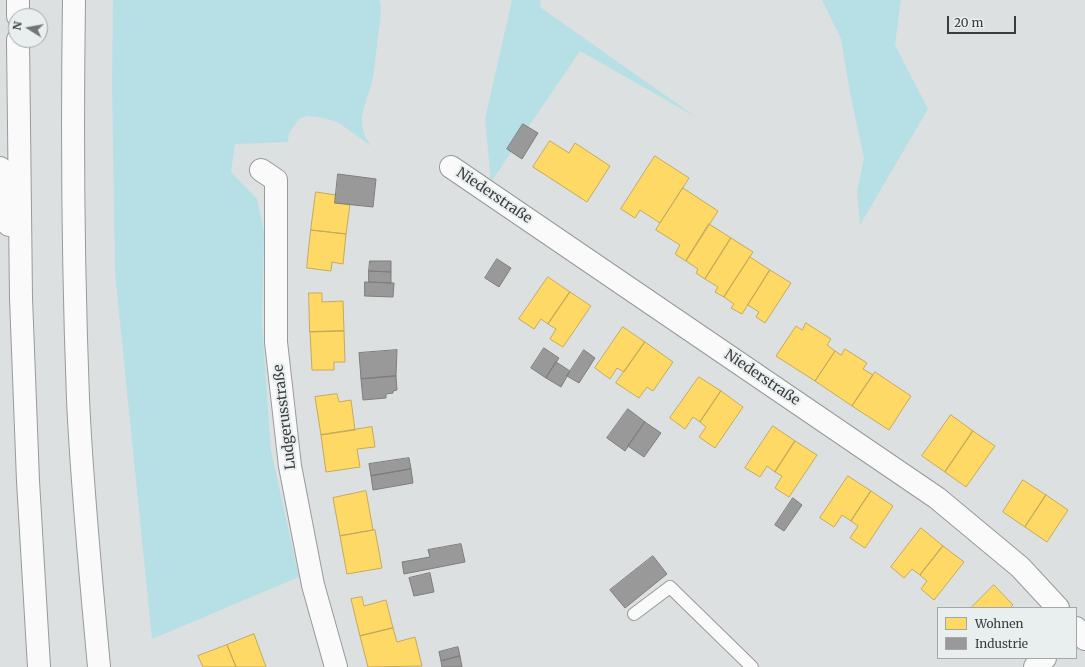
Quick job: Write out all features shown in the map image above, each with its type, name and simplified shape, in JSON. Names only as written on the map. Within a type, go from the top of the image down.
[{"type":"main road","points":[[74,0],[72,151],[78,401],[89,552],[100,667]]},
{"type":"main road","points":[[18,48],[21,298],[28,481],[39,667]]},
{"type":"main road","name":"Niederstraße","points":[[451,167],[937,498],[1020,567],[1057,607]]},
{"type":"main road","points":[[0,168],[21,298]]},
{"type":"main road","name":"Ludgerusstraße","points":[[262,170],[276,180],[276,342],[290,466],[313,585],[336,667]]},
{"type":"main road","points":[[1035,667],[1044,659]]},
{"type":"lane","points":[[634,614],[670,587],[752,667]]},
{"type":"shaded area","points":[[113,0],[380,0],[381,6],[374,73],[362,115],[363,130],[371,146],[339,123],[324,118],[307,116],[299,119],[289,133],[288,142],[235,144],[231,172],[257,199],[264,232],[262,323],[271,451],[299,577],[152,639],[115,273],[112,82]]},
{"type":"shaded area","points":[[512,0],[541,0],[540,7],[696,117],[580,51],[491,182],[485,119]]},
{"type":"shaded area","points":[[822,0],[901,0],[895,45],[928,109],[860,225],[857,191],[864,158],[850,93],[841,39]]},
{"type":"building: Wohnen","points":[[550,141],[569,153],[575,143],[610,166],[587,202],[533,167]]},
{"type":"building: Wohnen","points":[[655,156],[689,178],[660,223],[640,210],[635,218],[621,209]]},
{"type":"building: Wohnen","points":[[683,188],[718,211],[686,261],[675,254],[680,245],[656,230]]},
{"type":"building: Wohnen","points":[[316,192],[336,195],[335,203],[350,204],[346,234],[311,230]]},
{"type":"building: Wohnen","points":[[709,224],[731,238],[705,279],[696,273],[698,269],[686,261]]},
{"type":"building: Wohnen","points":[[311,230],[346,234],[343,264],[332,262],[331,271],[307,268]]},
{"type":"building: Wohnen","points":[[731,238],[753,252],[724,297],[715,292],[718,287],[705,279]]},
{"type":"building: Wohnen","points":[[750,257],[770,270],[742,314],[731,308],[734,304],[724,297]]},
{"type":"building: Wohnen","points":[[770,270],[791,283],[765,323],[756,317],[759,312],[748,305]]},
{"type":"building: Wohnen","points":[[548,277],[570,292],[548,324],[541,319],[534,329],[519,319]]},
{"type":"building: Wohnen","points":[[570,292],[591,306],[563,347],[550,339],[556,329],[548,324]]},
{"type":"building: Wohnen","points":[[309,293],[322,293],[322,302],[343,301],[344,331],[310,332]]},
{"type":"building: Wohnen","points":[[806,323],[831,339],[827,345],[835,351],[815,381],[776,356],[796,326],[802,330]]},
{"type":"building: Wohnen","points":[[623,327],[645,342],[624,372],[617,368],[610,379],[595,368]]},
{"type":"building: Wohnen","points":[[344,331],[345,362],[334,362],[334,370],[312,370],[310,332]]},
{"type":"building: Wohnen","points":[[645,342],[673,362],[653,391],[647,387],[639,398],[616,383]]},
{"type":"building: Wohnen","points":[[845,349],[867,363],[863,369],[873,375],[852,406],[815,381],[835,351],[841,355]]},
{"type":"building: Wohnen","points":[[875,372],[911,396],[889,430],[852,406]]},
{"type":"building: Wohnen","points":[[699,377],[721,391],[700,422],[693,417],[685,429],[670,418]]},
{"type":"building: Wohnen","points":[[721,391],[743,407],[715,448],[699,437],[706,427],[700,422]]},
{"type":"building: Wohnen","points":[[337,394],[339,402],[351,400],[355,430],[321,435],[315,397]]},
{"type":"building: Wohnen","points":[[951,415],[973,431],[945,472],[922,456]]},
{"type":"building: Wohnen","points":[[773,426],[795,441],[775,472],[767,466],[760,477],[745,468]]},
{"type":"building: Wohnen","points":[[372,427],[375,447],[357,449],[360,467],[326,472],[321,435]]},
{"type":"building: Wohnen","points":[[973,431],[995,446],[966,487],[945,472]]},
{"type":"building: Wohnen","points":[[795,441],[817,455],[789,497],[775,488],[782,476],[775,472]]},
{"type":"building: Wohnen","points":[[848,476],[871,491],[851,521],[842,515],[834,527],[820,518]]},
{"type":"building: Wohnen","points":[[1023,480],[1046,495],[1025,527],[1003,512]]},
{"type":"building: Wohnen","points":[[366,491],[373,530],[340,536],[333,498]]},
{"type":"building: Wohnen","points":[[871,491],[893,506],[865,548],[850,538],[858,526],[851,521]]},
{"type":"building: Wohnen","points":[[1046,495],[1068,510],[1047,542],[1025,527]]},
{"type":"building: Wohnen","points":[[921,528],[943,546],[920,575],[912,569],[904,578],[891,567]]},
{"type":"building: Wohnen","points":[[375,530],[382,568],[347,574],[340,536]]},
{"type":"building: Wohnen","points":[[943,546],[964,562],[934,600],[921,589],[927,581],[920,575]]},
{"type":"building: Wohnen","points":[[994,585],[1013,605],[1011,607],[972,607]]},
{"type":"building: Wohnen","points":[[362,597],[364,606],[386,600],[393,628],[360,636],[351,599]]},
{"type":"building: Wohnen","points":[[393,628],[397,642],[415,637],[422,666],[368,667],[360,636]]},
{"type":"building: Wohnen","points":[[254,634],[266,667],[236,667],[227,645]]},
{"type":"building: Wohnen","points":[[227,645],[236,667],[203,667],[198,656]]},
{"type":"building: Industrie","points":[[523,124],[538,133],[522,159],[507,149]]},
{"type":"building: Industrie","points":[[338,174],[376,179],[373,207],[335,203]]},
{"type":"building: Industrie","points":[[497,259],[511,268],[499,287],[485,278]]},
{"type":"building: Industrie","points":[[370,261],[391,261],[391,272],[369,271]]},
{"type":"building: Industrie","points":[[369,271],[391,272],[391,283],[369,282]]},
{"type":"building: Industrie","points":[[365,282],[394,283],[393,297],[365,296]]},
{"type":"building: Industrie","points":[[544,348],[559,358],[546,378],[531,368]]},
{"type":"building: Industrie","points":[[397,350],[396,376],[361,379],[359,353]]},
{"type":"building: Industrie","points":[[584,350],[595,358],[579,383],[567,376]]},
{"type":"building: Industrie","points":[[556,362],[570,371],[561,387],[546,378]]},
{"type":"building: Industrie","points":[[396,376],[397,390],[393,391],[393,393],[386,394],[386,398],[363,400],[361,379]]},
{"type":"building: Industrie","points":[[628,409],[645,422],[625,451],[607,438]]},
{"type":"building: Industrie","points":[[645,422],[661,433],[644,457],[628,446]]},
{"type":"building: Industrie","points":[[409,458],[411,469],[371,476],[369,464]]},
{"type":"building: Industrie","points":[[411,469],[413,483],[373,490],[371,476]]},
{"type":"building: Industrie","points":[[793,498],[802,505],[784,531],[775,525]]},
{"type":"building: Industrie","points":[[461,544],[465,562],[404,574],[402,562],[430,557],[428,550]]},
{"type":"building: Industrie","points":[[653,556],[667,574],[625,608],[610,590]]},
{"type":"building: Industrie","points":[[430,573],[434,592],[414,596],[409,578]]},
{"type":"building: Industrie","points":[[458,647],[460,656],[441,661],[439,652]]},
{"type":"building: Industrie","points":[[460,656],[462,667],[442,667],[441,661]]}]
